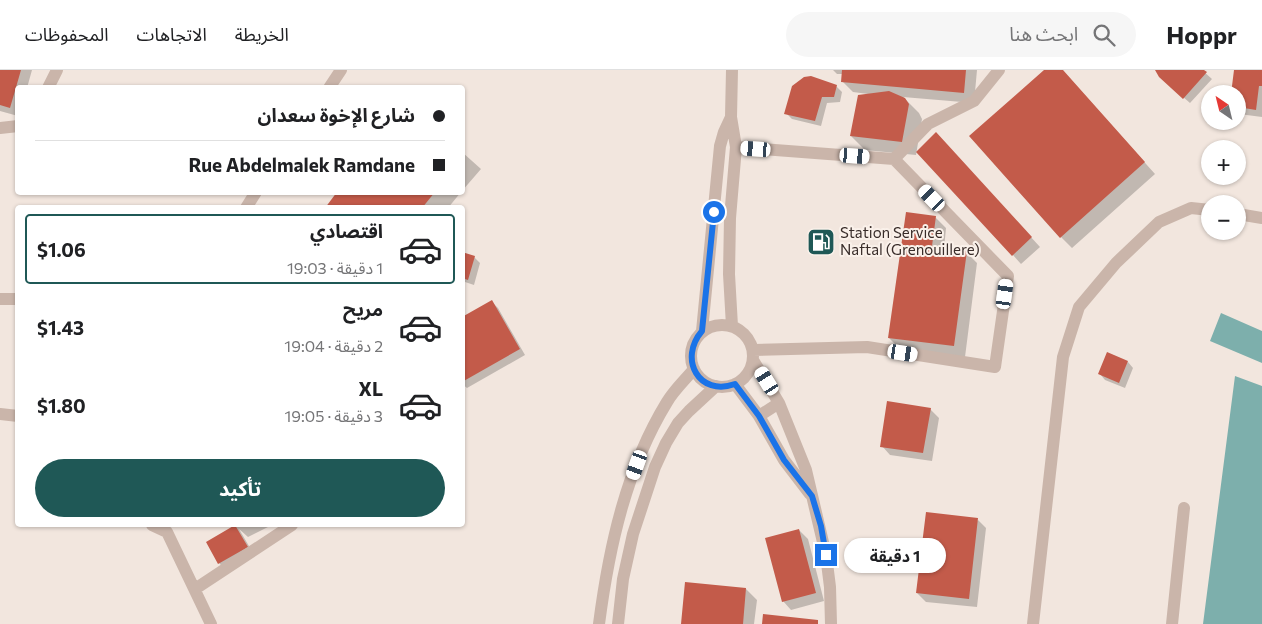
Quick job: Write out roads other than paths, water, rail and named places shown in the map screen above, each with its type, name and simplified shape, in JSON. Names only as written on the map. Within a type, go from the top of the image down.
[{"type":"street","points":[[50,85],[57,70]]},
{"type":"street","points":[[331,85],[341,70]]},
{"type":"street","points":[[732,70],[731,117],[736,147],[730,218],[729,274],[732,326]]},
{"type":"street","points":[[894,159],[928,124],[974,101],[999,70]]},
{"type":"street","points":[[702,331],[720,146],[731,117]]},
{"type":"street","points":[[0,128],[15,126]]},
{"type":"street","points":[[736,147],[894,159],[1008,276],[995,367],[867,347],[753,355]]},
{"type":"street","points":[[1033,624],[1063,357],[1079,307],[1116,263],[1159,222],[1191,208],[1201,209]]},
{"type":"street","points":[[1246,215],[1262,218]]},
{"type":"street","points":[[0,299],[15,299]]},
{"type":"street","points":[[753,355],[750,370],[744,378],[729,386],[716,386],[707,383],[694,369],[691,359],[696,339],[702,331],[712,326],[722,324],[732,326],[746,335],[753,355],[779,403],[803,461],[821,526],[826,555],[830,587],[831,624]]},
{"type":"street","points":[[599,624],[605,575],[614,532],[627,490],[653,428],[668,400],[694,369]]},
{"type":"street","points":[[735,384],[759,416],[784,460],[812,496]]},
{"type":"street","points":[[618,624],[623,579],[633,534],[655,467],[666,443],[678,424],[716,386]]},
{"type":"street","points":[[759,416],[779,403]]},
{"type":"street","points":[[0,414],[15,416]]},
{"type":"street","points":[[1172,624],[1184,508]]},
{"type":"street","points":[[195,590],[289,527]]},
{"type":"street","points":[[165,528],[211,624]]},
{"type":"water","points":[[1221,313],[1262,331],[1262,363],[1210,341]]},
{"type":"water","points":[[1235,376],[1262,386],[1262,624],[1203,624]]},
{"type":"place","name":"Station Service Naftal (Grenouillere)","points":[[821,242]]}]
